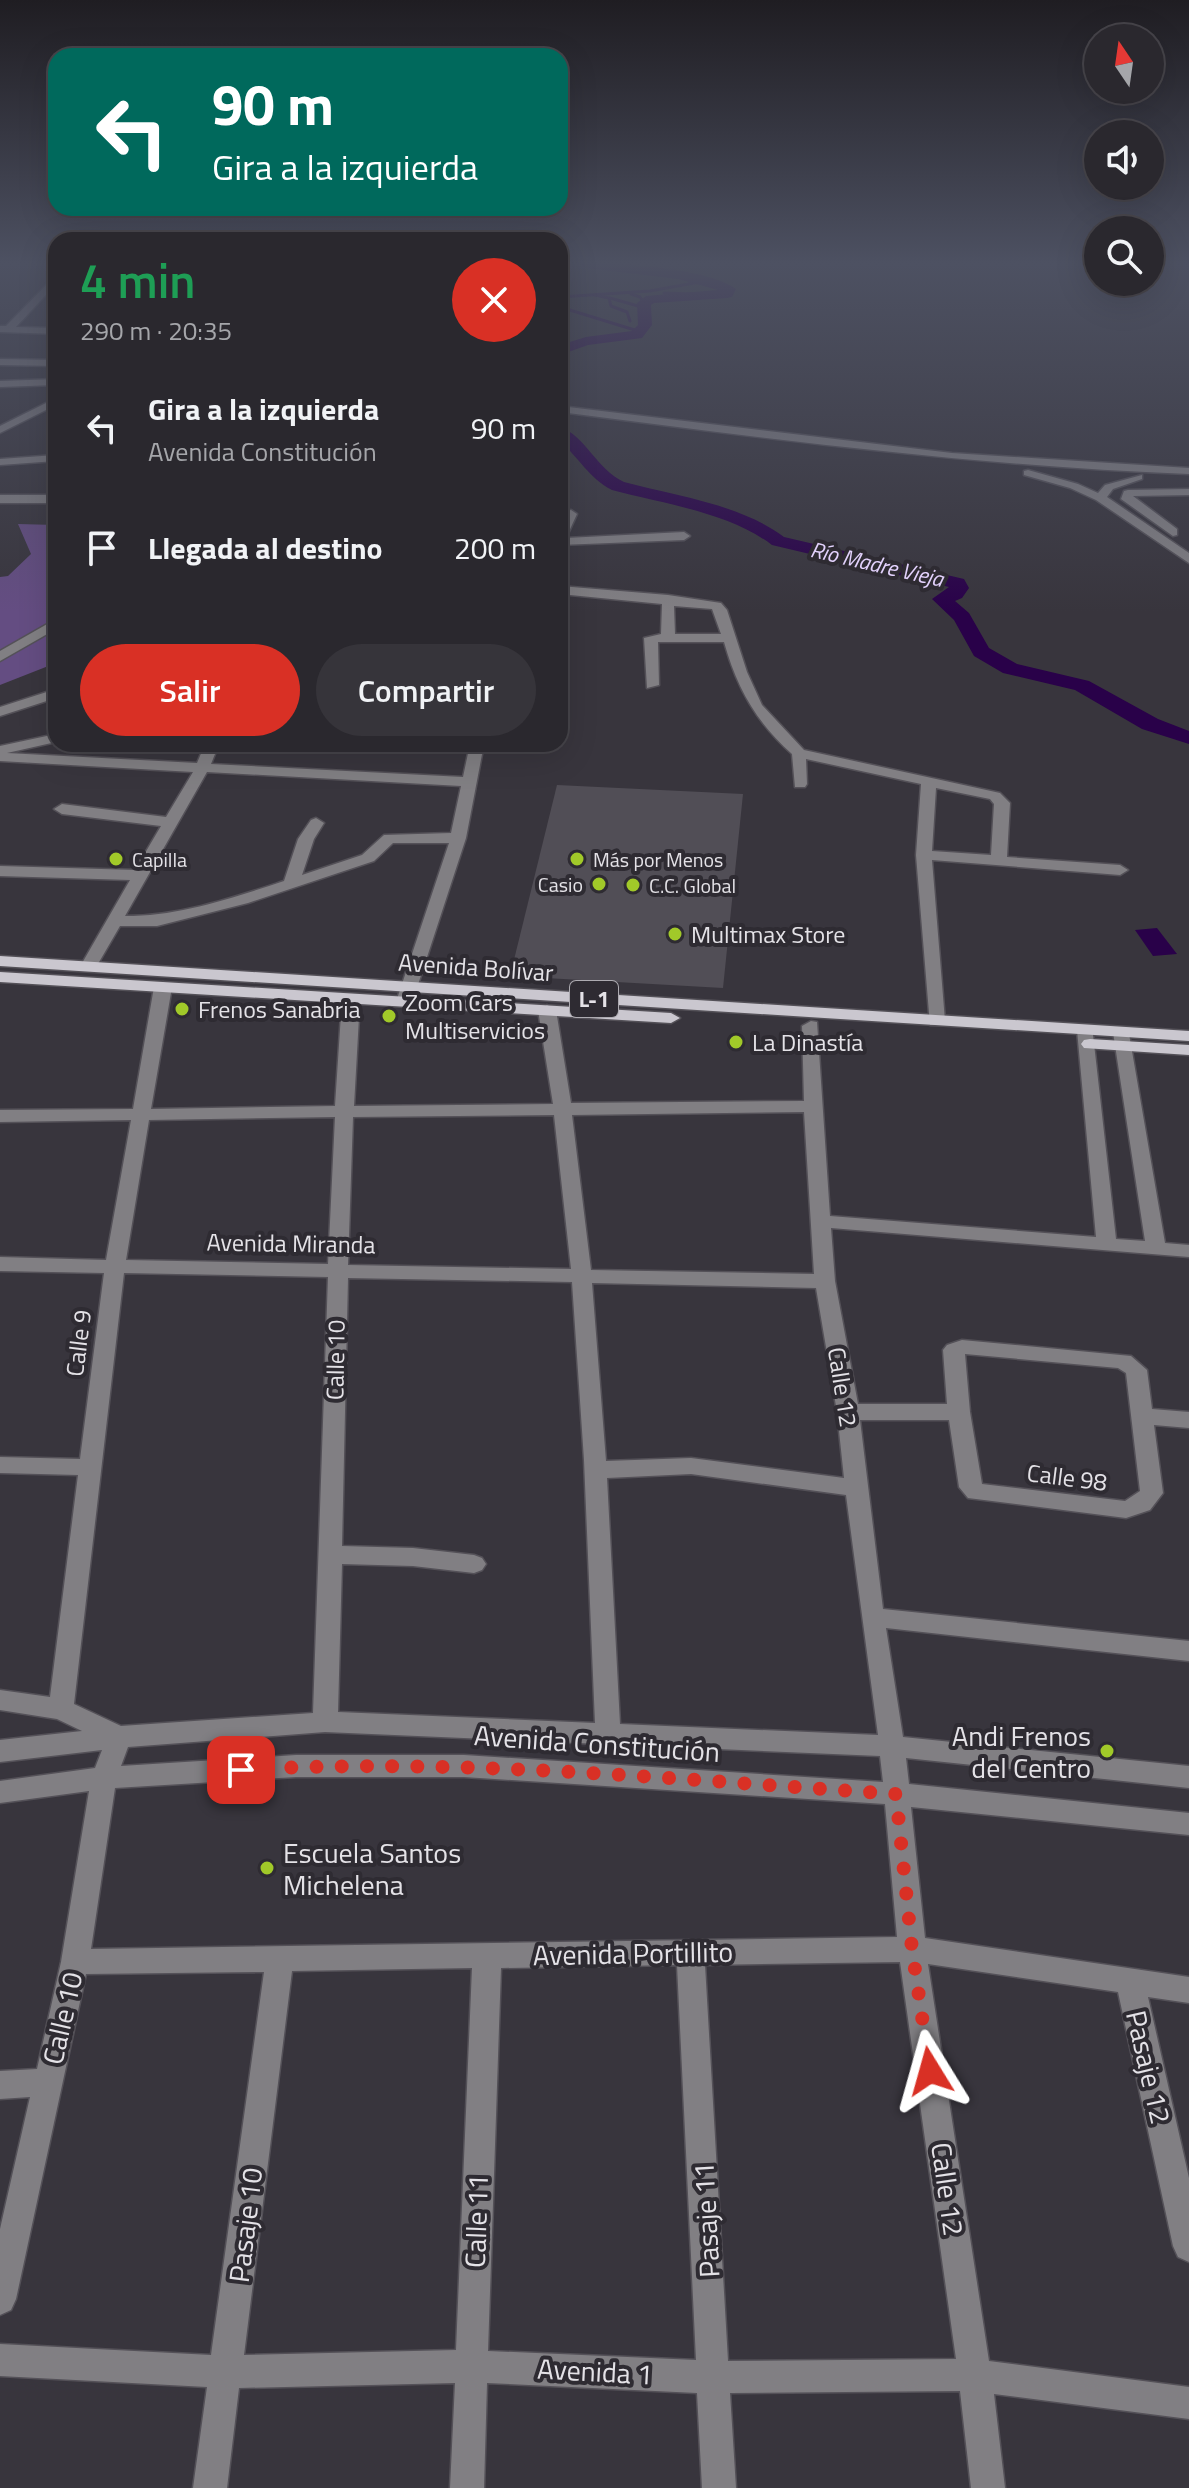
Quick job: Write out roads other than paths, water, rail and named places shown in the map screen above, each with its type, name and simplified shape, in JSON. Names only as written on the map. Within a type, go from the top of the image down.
[{"type":"main road","name":"Avenida Bolívar","points":[[0,961],[89,965],[547,1010],[811,1026],[1123,1039],[1189,1036]]},
{"type":"main road","name":"Avenida Bolívar","points":[[0,977],[351,999],[407,994],[936,1021],[1087,1037]]},
{"type":"main road","name":"Avenida Bolívar","points":[[1123,1039],[1189,1050]]},
{"type":"street","points":[[0,384],[48,382]]},
{"type":"street","points":[[0,390],[48,388]]},
{"type":"street","points":[[0,430],[48,407]]},
{"type":"street","points":[[568,410],[891,453],[1037,465],[1189,471]]},
{"type":"street","points":[[568,418],[886,459],[1189,479]]},
{"type":"street","points":[[0,462],[48,459]]},
{"type":"street","points":[[1017,470],[1074,486],[1100,498],[1189,559]]},
{"type":"street","points":[[1100,498],[1109,487],[1138,477]]},
{"type":"street","points":[[1189,492],[1141,491],[1128,493],[1127,499],[1189,543]]},
{"type":"street","points":[[0,499],[48,499]]},
{"type":"street","points":[[568,521],[571,514]]},
{"type":"street","points":[[568,540],[589,542],[684,536]]},
{"type":"street","points":[[568,591],[716,606],[721,610],[748,697],[776,733],[799,753],[1000,800],[999,862]]},
{"type":"street","points":[[668,599],[668,638]]},
{"type":"street","points":[[0,657],[48,628]]},
{"type":"street","points":[[652,685],[650,639],[730,638]]},
{"type":"street","points":[[0,712],[48,696]]},
{"type":"street","points":[[0,751],[48,740]]},
{"type":"street","points":[[89,965],[209,752]]},
{"type":"street","points":[[407,994],[458,838],[476,752]]},
{"type":"street","points":[[799,753],[800,784]]},
{"type":"street","points":[[0,757],[470,782]]},
{"type":"street","points":[[929,783],[924,855],[936,1021]]},
{"type":"street","points":[[62,809],[170,822]]},
{"type":"street","points":[[291,883],[306,839],[316,823]]},
{"type":"street","points":[[112,921],[157,921],[242,900],[368,858],[389,838],[458,838]]},
{"type":"street","points":[[924,855],[999,862],[1051,862],[1120,870]]},
{"type":"street","points":[[0,871],[138,875]]},
{"type":"street","name":"Calle 9","points":[[61,1709],[115,1265],[163,987]]},
{"type":"street","name":"Calle 10","points":[[325,1722],[332,1555],[336,1270],[351,999]]},
{"type":"street","points":[[547,1010],[564,1108],[580,1276],[596,1470],[608,1731]]},
{"type":"street","name":"Calle 12","points":[[811,1026],[825,1281],[848,1412],[872,1617],[892,1746],[912,1949],[975,2375],[988,2488]]},
{"type":"street","points":[[1087,1037],[1107,1246]]},
{"type":"street","points":[[1123,1039],[1156,1249]]},
{"type":"street","points":[[0,1116],[139,1117],[343,1110],[813,1106]]},
{"type":"street","points":[[820,1221],[1189,1251]]},
{"type":"street","name":"Avenida Miranda","points":[[0,1264],[825,1281]]},
{"type":"street","name":"Calle 98","points":[[962,1347],[1123,1361],[1136,1370],[1152,1493],[1142,1504],[1126,1510],[976,1492],[970,1487],[959,1412],[954,1350],[962,1347]]},
{"type":"street","points":[[848,1412],[959,1412]]},
{"type":"street","points":[[1142,1416],[1189,1420]]},
{"type":"street","points":[[0,1465],[89,1467]]},
{"type":"street","points":[[596,1470],[691,1466],[857,1488]]},
{"type":"street","points":[[332,1555],[413,1557],[474,1564]]},
{"type":"street","points":[[872,1617],[1189,1651]]},
{"type":"street","points":[[0,1700],[61,1709],[119,1737]]},
{"type":"street","name":"Avenida Constitución","points":[[0,1751],[119,1737],[325,1722],[608,1731],[892,1746],[1189,1777]]},
{"type":"street","name":"Calle 10","points":[[0,2299],[75,1962],[104,1778],[119,1737]]},
{"type":"street","name":"Avenida Constitución","points":[[0,1792],[104,1778],[296,1766],[464,1766],[896,1794],[1189,1824]]},
{"type":"street","name":"Avenida Portillito","points":[[75,1962],[912,1949],[1189,1990]]},
{"type":"street","name":"Pasaje 11","points":[[690,1952],[719,2488]]},
{"type":"street","name":"Calle 11","points":[[467,2488],[487,1955]]},
{"type":"street","name":"Pasaje 10","points":[[210,2488],[279,1961]]},
{"type":"street","name":"Pasaje 12","points":[[1130,1981],[1189,2246]]},
{"type":"street","points":[[0,2085],[48,2082]]},
{"type":"street","name":"Avenida 1","points":[[0,2360],[226,2372],[470,2366],[715,2377],[975,2375],[1189,2403]]},
{"type":"waterway","name":"Río Madre Vieja","points":[[568,439],[585,455],[602,478],[618,486],[725,515],[762,529],[778,541],[957,583],[959,588],[955,594],[942,599],[962,617],[981,652],[1010,669],[1082,685],[1150,724],[1189,738]]},
{"type":"place","name":"Capilla","points":[[116,859]]},
{"type":"place","name":"Más por Menos","points":[[577,859]]},
{"type":"place","name":"Casio","points":[[599,884]]},
{"type":"place","name":"C.C. Global","points":[[633,885]]},
{"type":"place","name":"Multimax Store","points":[[675,934]]},
{"type":"place","name":"Frenos Sanabria","points":[[182,1009]]},
{"type":"place","name":"Zoom Cars Multiservicios","points":[[389,1016]]},
{"type":"place","name":"La Dinastía","points":[[736,1042]]},
{"type":"place","name":"Andi Frenos del Centro","points":[[1107,1751]]},
{"type":"place","name":"Escuela Santos Michelena","points":[[267,1868]]}]
